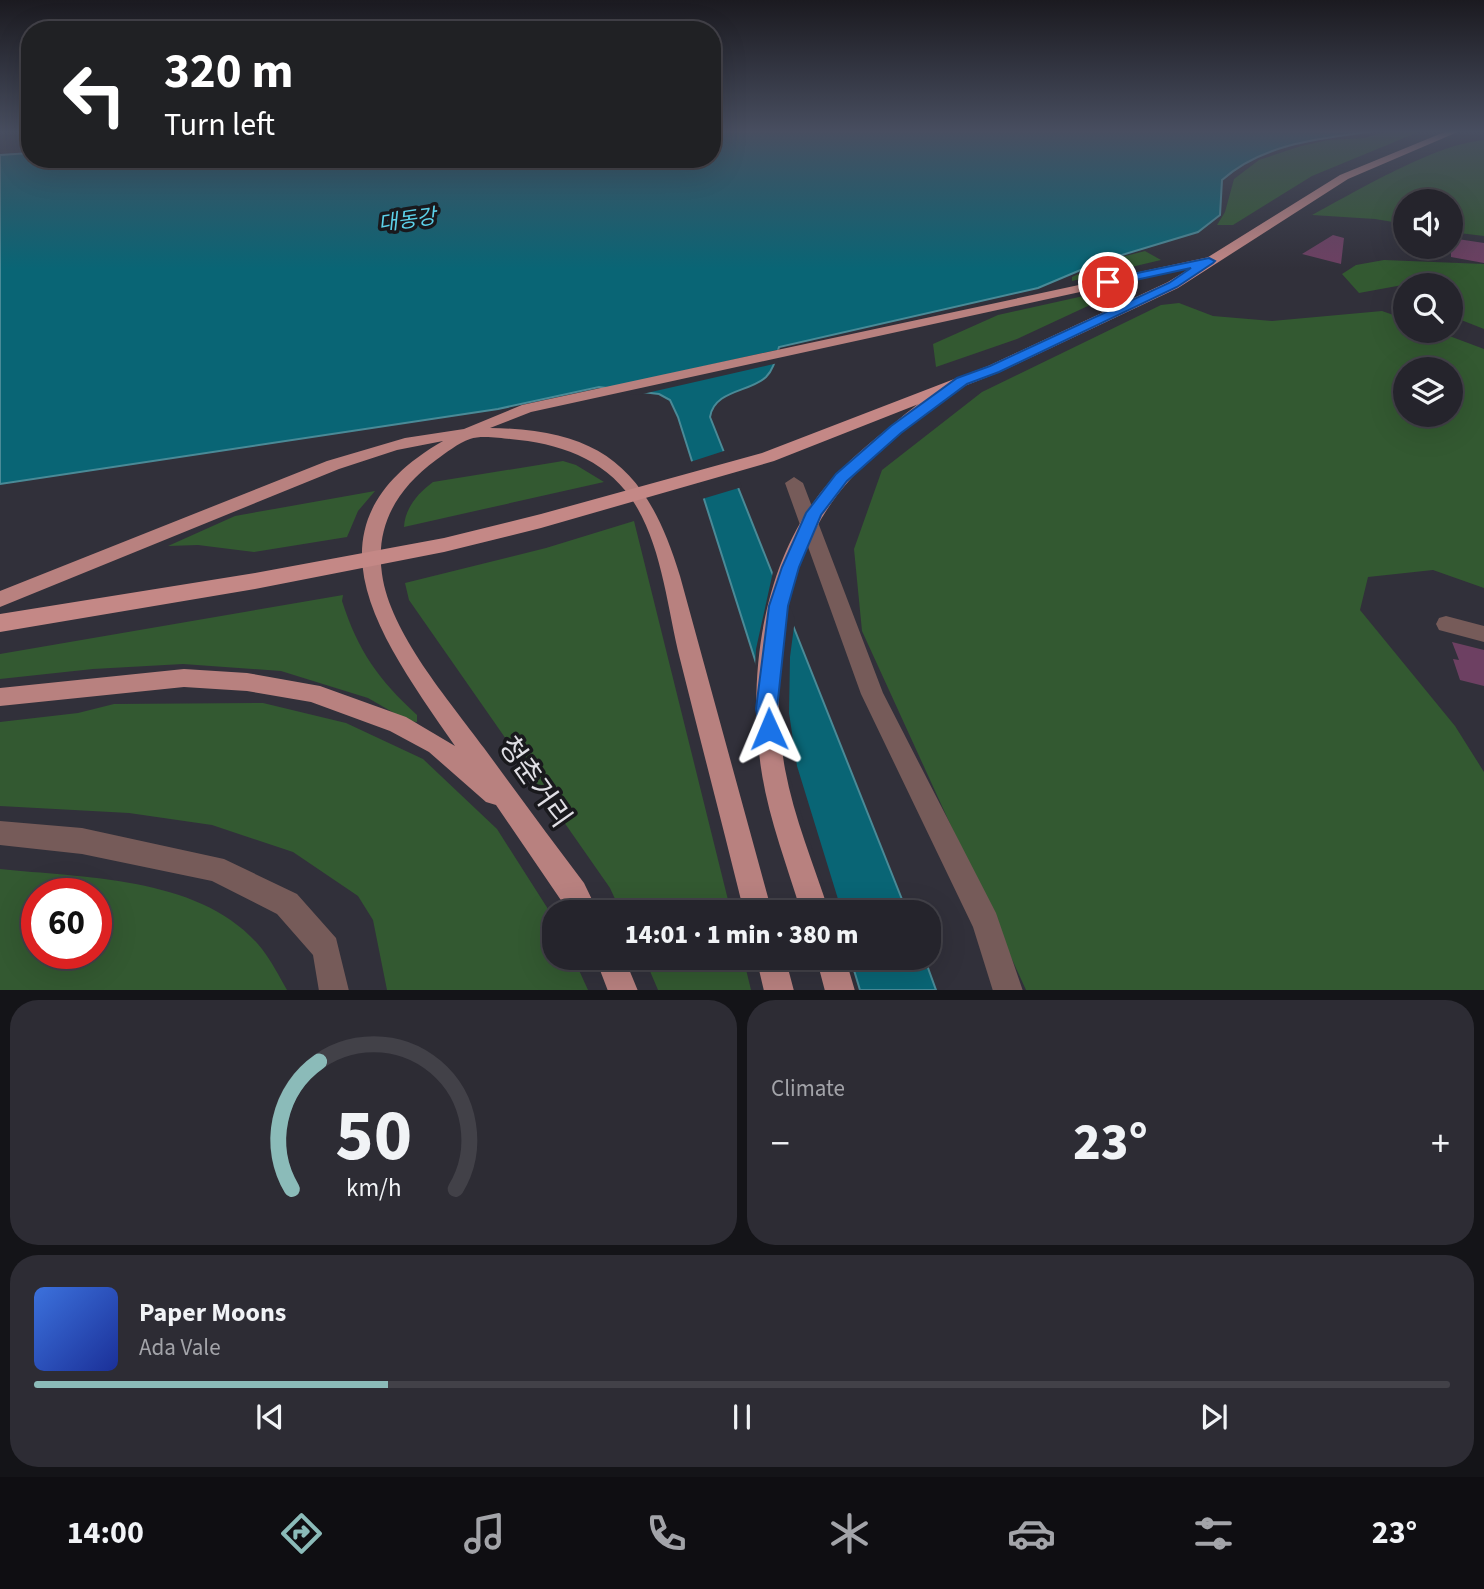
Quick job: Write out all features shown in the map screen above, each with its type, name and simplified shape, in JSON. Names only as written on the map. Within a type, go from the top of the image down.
[{"type":"highway","points":[[0,622],[282,576],[444,545],[541,521],[768,457],[995,369],[1173,285],[1344,177]]},
{"type":"main road","name":"청춘거리","points":[[578,900],[430,691],[391,626],[375,589],[372,565],[376,520],[385,500],[410,473],[460,438],[503,417],[554,402],[1209,261]]},
{"type":"main road","points":[[811,900],[773,770],[766,709],[779,606],[799,546],[814,513],[826,496],[841,478],[896,429],[962,381]]},
{"type":"main road","points":[[0,598],[332,465],[383,448],[450,435],[497,433],[577,448],[623,476],[640,497],[651,521],[671,582],[755,900]]},
{"type":"main road","points":[[0,697],[184,678],[247,682],[312,694],[398,724],[437,745],[514,809]]},
{"type":"main road","points":[[615,970],[623,990]]},
{"type":"main road","points":[[774,970],[779,990]]},
{"type":"main road","points":[[834,970],[840,990]]},
{"type":"street","points":[[794,484],[872,694],[986,923],[1008,990]]},
{"type":"street","points":[[1446,624],[1484,634]]},
{"type":"street","points":[[0,833],[82,841],[215,868],[287,904],[326,948],[334,990]]},
{"type":"green space","points":[[1310,177],[1233,225],[1217,225],[1225,212],[1234,179]]},
{"type":"green space","points":[[1383,177],[1484,177],[1484,236],[1463,233],[1463,189],[1393,189],[1393,222],[1312,215]]},
{"type":"green space","points":[[1145,251],[1161,260],[1072,281],[1072,277],[1106,261]]},
{"type":"green space","points":[[1384,260],[1484,264],[1484,329],[1463,321],[1463,273],[1393,273],[1393,287],[1359,293],[1342,274],[1356,265]]},
{"type":"green space","points":[[1133,285],[1017,339],[936,367],[933,344],[998,315]]},
{"type":"green space","points":[[1179,303],[1213,316],[1272,321],[1382,311],[1393,315],[1393,343],[1463,341],[1484,349],[1484,588],[1433,570],[1368,577],[1360,610],[1455,726],[1484,772],[1484,990],[1026,990],[862,631],[854,549],[882,470],[982,392],[1161,305]]},
{"type":"green space","points":[[563,461],[576,465],[604,482],[404,527],[413,502],[433,482]]},
{"type":"green space","points":[[375,491],[358,511],[347,537],[254,552],[198,545],[168,546],[235,516]]},
{"type":"green space","points":[[634,521],[728,900],[616,900],[610,888],[409,600],[405,583],[546,548]]},
{"type":"green space","points":[[343,595],[342,601],[348,619],[362,650],[391,689],[417,715],[417,722],[408,721],[368,698],[281,671],[183,664],[93,669],[0,679],[0,654]]},
{"type":"green space","points":[[263,703],[346,723],[423,759],[497,829],[542,900],[542,970],[579,970],[588,990],[387,990],[373,920],[358,896],[293,852],[212,825],[129,813],[0,806],[0,722],[78,713],[114,704]]},
{"type":"green space","points":[[0,869],[94,878],[21,878],[21,969],[112,969],[112,880],[176,894],[208,907],[238,925],[262,949],[287,990],[0,990]]},
{"type":"green space","points":[[650,970],[746,970],[751,990],[658,990]]},
{"type":"water","name":"대동강","points":[[0,177],[1226,177],[1222,180],[1220,215],[1198,232],[1102,261],[1038,288],[779,347],[773,367],[766,377],[725,396],[713,408],[710,417],[902,900],[831,900],[678,417],[670,400],[659,394],[599,387],[498,409],[0,484]]},
{"type":"water","points":[[854,970],[929,970],[936,990],[860,990]]},
{"type":"pier","points":[[1019,296],[781,350],[778,363],[638,395],[599,390],[529,405]]},
{"type":"pier","points":[[727,450],[742,487],[702,499],[690,462]]},
{"type":"pier","points":[[774,567],[795,619],[790,657],[789,713],[797,766],[838,900],[828,900],[755,667],[756,649]]},
{"type":"building","points":[[1333,235],[1344,238],[1341,264],[1302,254]]},
{"type":"building","points":[[1463,240],[1484,243],[1484,263],[1462,259]]},
{"type":"building","points":[[1452,642],[1484,650],[1484,686],[1460,680],[1453,659],[1459,660]]},
{"type":"route","points":[[769,729],[766,709],[779,606],[790,567],[814,513],[841,478],[896,429],[962,381],[995,369],[1173,285],[1209,261],[1108,282]]}]
